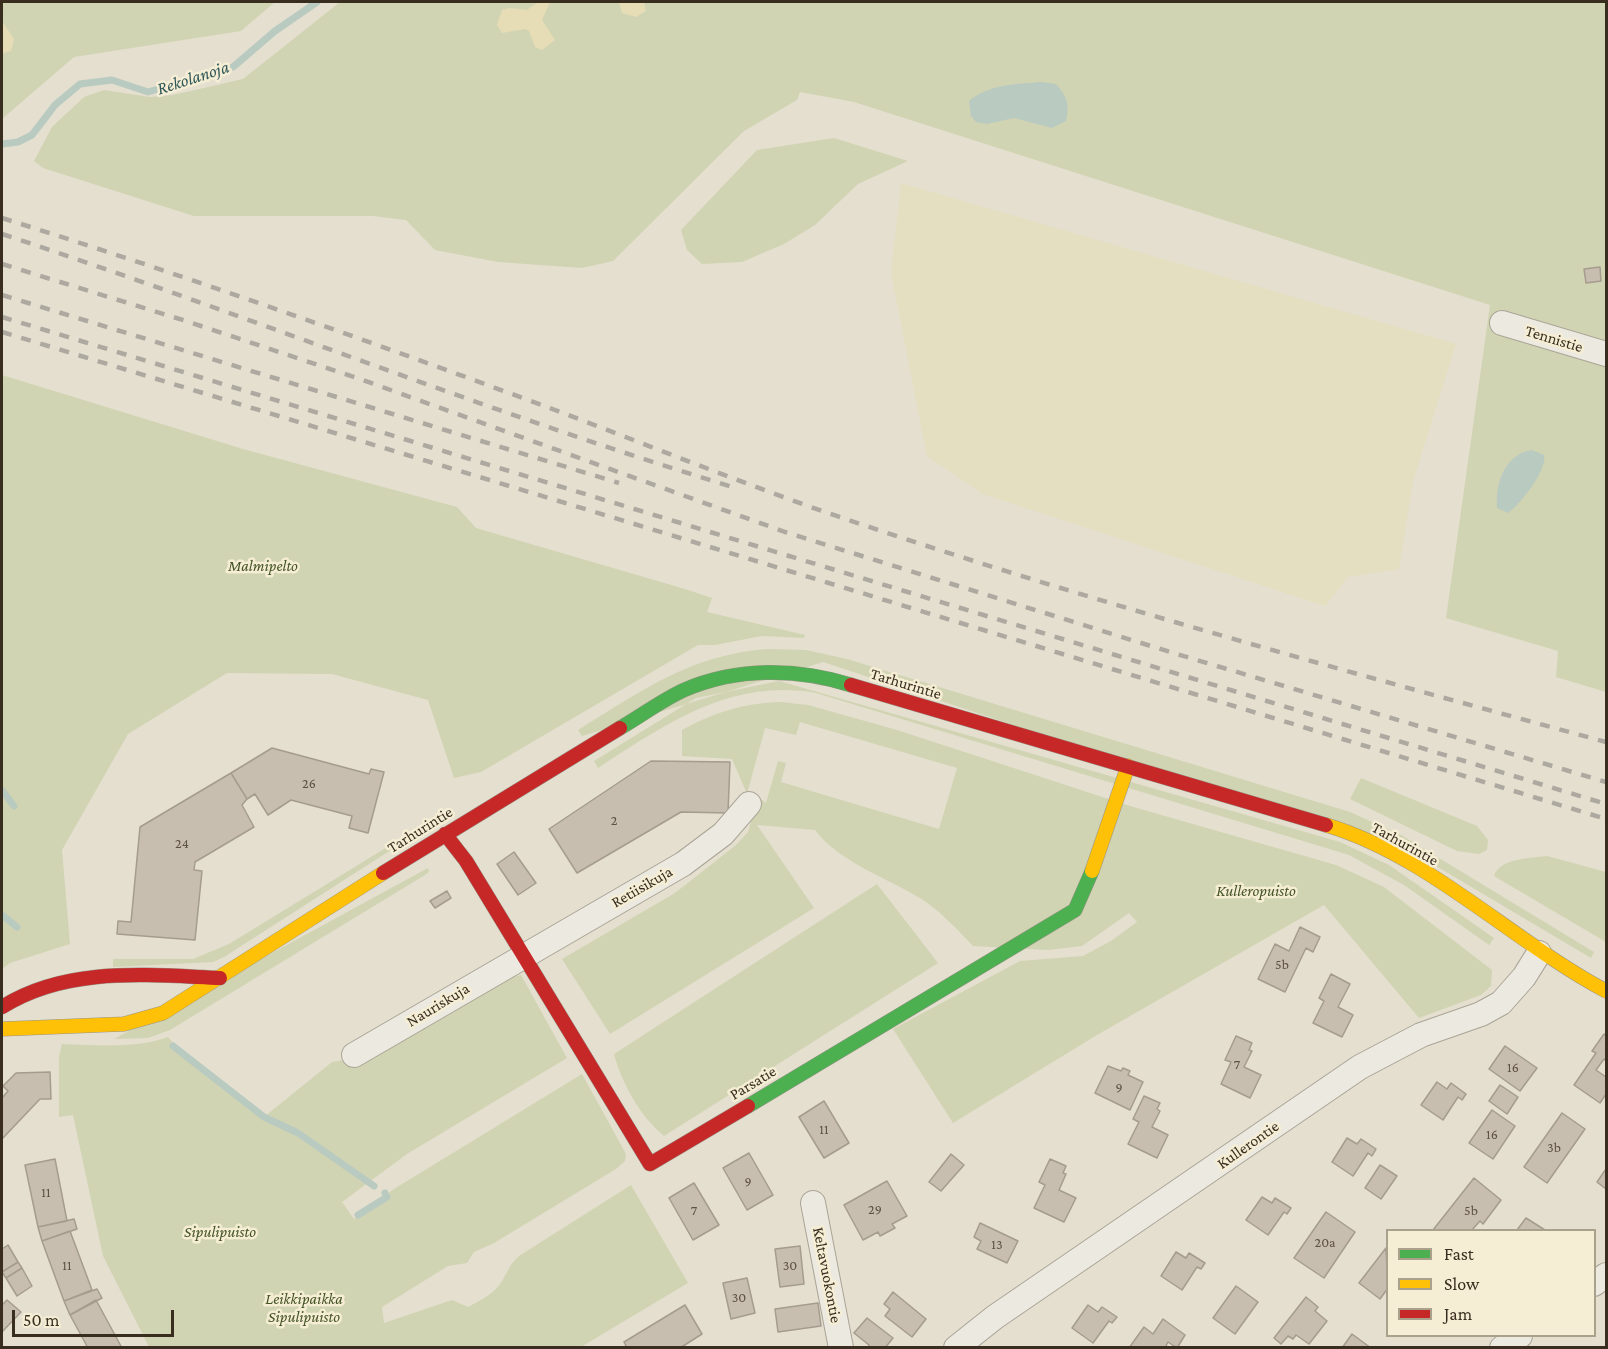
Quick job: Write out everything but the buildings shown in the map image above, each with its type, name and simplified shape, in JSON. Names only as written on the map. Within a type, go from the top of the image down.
[{"type":"street","name":"Tennistie","points":[[1502,323],[1606,354]]},
{"type":"street","name":"Tarhurintie","points":[[2,1029],[107,1026],[147,1020],[180,1003],[445,834],[682,691],[700,683],[748,672],[782,671],[829,678],[1337,828],[1379,846],[1437,881],[1539,953],[1606,991]]},
{"type":"street","name":"Parsatie","points":[[445,834],[466,861],[650,1164],[1075,910],[1082,899],[1128,766]]},
{"type":"street","name":"Retiisikuja","points":[[523,955],[683,864],[723,834],[749,804]]},
{"type":"street","name":"Kullerontie","points":[[956,1347],[995,1317],[1360,1067],[1421,1035],[1481,1014],[1501,1003],[1524,977],[1539,953]]},
{"type":"street","name":"Nauriskuja","points":[[354,1055],[523,955]]},
{"type":"street","points":[[2,1007],[26,992],[60,981],[108,977],[220,978]]},
{"type":"street","name":"Keltavuokontie","points":[[813,1203],[841,1347]]},
{"type":"street","points":[[1502,1347],[1517,1337]]},
{"type":"shaded area","points":[[1023,83],[1056,84],[1067,101],[1066,121],[1052,128],[1014,118],[987,124],[976,122],[971,116],[969,101],[985,91]]},
{"type":"shaded area","points":[[901,183],[1456,344],[1413,481],[1399,569],[1348,577],[1325,606],[983,494],[927,456],[891,273]]},
{"type":"shaded area","points":[[1532,450],[1544,455],[1538,477],[1526,495],[1508,513],[1497,508],[1498,489],[1504,471],[1515,457]]},
{"type":"green space","points":[[2,2],[275,2],[241,31],[74,57],[2,119]]},
{"type":"green space","points":[[340,2],[1606,2],[1606,692],[1556,677],[1558,651],[1446,618],[1490,305],[854,102],[800,92],[797,100],[744,131],[613,261],[582,268],[498,262],[435,250],[406,220],[373,216],[194,216],[43,168],[34,161],[52,127],[84,97],[104,90],[150,97],[173,95],[243,79]]},
{"type":"green space","points":[[834,138],[908,161],[858,184],[815,225],[784,244],[742,262],[702,264],[687,250],[681,230],[757,150]]},
{"type":"green space","name":"Malmipelto","points":[[2,375],[243,449],[457,507],[476,528],[712,598],[707,612],[805,635],[804,638],[762,636],[715,645],[698,645],[481,772],[454,778],[428,700],[332,674],[227,673],[128,734],[62,850],[70,944],[10,963],[2,969]]},
{"type":"green space","points":[[766,649],[806,650],[847,659],[1350,812],[1401,835],[1594,952],[1591,958],[1431,863],[823,662],[582,736],[578,730],[645,689],[689,667],[738,653]]},
{"type":"green space","points":[[779,681],[1340,842],[1389,865],[1494,938],[1489,945],[1404,885],[1349,855],[816,693],[785,690],[756,692],[728,699],[701,708],[674,721],[598,768],[594,761],[696,698]]},
{"type":"green space","name":"Kulleropuisto","points":[[781,702],[808,705],[897,730],[1130,806],[1336,865],[1384,887],[1492,970],[1491,986],[1481,995],[1419,1018],[1324,905],[1097,1035],[953,1123],[893,1029],[1020,961],[1083,956],[1111,941],[1137,922],[1129,913],[1082,946],[1048,950],[973,946],[945,917],[926,902],[852,862],[826,842],[815,830],[757,825],[814,908],[610,1034],[562,959],[675,893],[736,845],[748,832],[758,797],[766,803],[778,761],[786,763],[781,782],[939,829],[957,768],[800,722],[796,735],[765,728],[747,794],[732,759],[682,756],[682,730],[706,718],[730,710],[755,704]]},
{"type":"green space","points":[[1361,778],[1477,826],[1488,840],[1487,850],[1479,854],[1457,851],[1350,799]]},
{"type":"green space","points":[[402,838],[405,841],[213,962],[113,967],[113,959],[193,959],[229,944]]},
{"type":"green space","points":[[1547,856],[1606,872],[1606,942],[1494,876],[1497,870],[1509,862]]},
{"type":"green space","points":[[428,868],[429,872],[425,875],[170,1030],[148,1038],[114,1039]]},
{"type":"green space","points":[[877,884],[938,963],[664,1136],[647,1119],[633,1099],[614,1054]]},
{"type":"green space","points":[[521,975],[567,1058],[407,1154],[342,1202],[354,1219],[394,1189],[582,1074],[626,1154],[625,1161],[616,1169],[494,1243],[474,1252],[467,1263],[448,1266],[382,1307],[384,1323],[452,1300],[468,1307],[477,1302],[497,1288],[512,1263],[519,1256],[631,1185],[688,1283],[581,1347],[149,1347],[103,1256],[73,1115],[59,1117],[59,1057],[62,1044],[129,1045],[168,1037],[179,1050],[264,1117],[332,1062],[382,1053],[512,977]]},
{"type":"sand","points":[[538,2],[550,2],[542,20],[555,40],[542,50],[535,47],[529,31],[525,29],[502,33],[497,25],[502,10],[509,8],[527,10]]},
{"type":"sand","points":[[619,2],[644,2],[646,11],[636,17],[622,13]]},
{"type":"sand","points":[[2,21],[14,39],[11,51],[3,53]]},
{"type":"waterway","name":"Rekolanoja","points":[[2,144],[18,142],[32,135],[55,105],[80,84],[112,80],[148,92],[233,67],[275,31],[317,2]]},
{"type":"waterway","points":[[2,790],[14,806]]},
{"type":"waterway","points":[[2,915],[17,927]]},
{"type":"waterway","points":[[173,1046],[264,1117],[298,1133],[374,1186]]},
{"type":"waterway","points":[[358,1215],[387,1197],[385,1193]]},
{"type":"railway","points":[[2,218],[210,286],[555,410],[791,500],[922,544],[1116,605],[1606,742]]},
{"type":"railway","points":[[2,234],[186,297],[551,428],[736,488]]},
{"type":"railway","points":[[2,264],[186,321],[360,379],[785,532],[1170,652],[1606,782]]},
{"type":"railway","points":[[2,295],[619,483]]},
{"type":"railway","points":[[2,317],[1606,804]]},
{"type":"railway","points":[[2,332],[1606,819]]},
{"type":"traffic: fast","points":[[620,728],[684,690],[725,677],[767,672],[788,673],[810,675],[851,685]]},
{"type":"traffic: fast","points":[[748,1106],[1075,910],[1092,871]]},
{"type":"traffic: slow","points":[[1092,871],[1128,766]]},
{"type":"traffic: slow","points":[[1326,825],[1363,839],[1400,857],[1469,900],[1571,971],[1606,991]]},
{"type":"traffic: slow","points":[[2,1029],[124,1024],[163,1013],[383,873]]},
{"type":"traffic: jam","points":[[851,685],[1326,825]]},
{"type":"traffic: jam","points":[[383,873],[620,728]]},
{"type":"traffic: jam","points":[[445,834],[466,861],[650,1164],[748,1106]]},
{"type":"traffic: jam","points":[[2,1007],[27,994],[80,979],[136,975],[220,978]]},
{"type":"park label","name":"Sipulipuisto","points":[[220,1232]]},
{"type":"park label","name":"Leikkipaikka Sipulipuisto","points":[[304,1308]]}]
